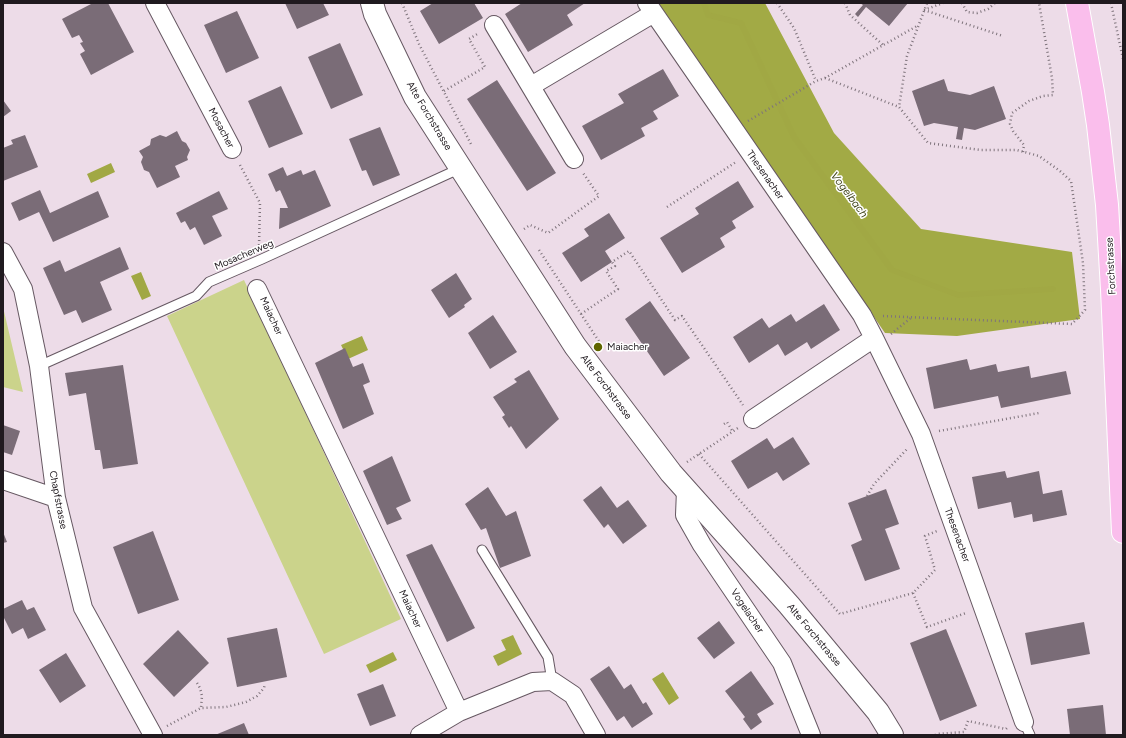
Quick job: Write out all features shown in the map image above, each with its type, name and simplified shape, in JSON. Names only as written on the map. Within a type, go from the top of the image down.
[{"type":"highway","name":"Forchstrasse","points":[[1077,3],[1094,99],[1107,205],[1123,532]]},
{"type":"highway","name":"Forchstrasse","points":[[1090,3],[1105,86],[1116,161],[1123,244]]},
{"type":"street","name":"Mosacher","points":[[155,3],[232,148]]},
{"type":"street","name":"Alte Forchstrasse","points":[[372,3],[374,14],[415,97],[575,346],[671,473],[794,611],[878,712],[892,735]]},
{"type":"street","name":"Thesenacher","points":[[531,86],[651,8],[862,315],[876,341],[920,434],[1027,728]]},
{"type":"street","points":[[494,25],[574,159]]},
{"type":"street","name":"Chapfstrasse","points":[[3,252],[22,289],[39,366],[56,498],[83,608],[153,734]]},
{"type":"street","name":"Maiacher","points":[[258,289],[459,712]]},
{"type":"street","points":[[753,419],[876,341]]},
{"type":"street","points":[[3,480],[56,498]]},
{"type":"street","name":"Vogelacher","points":[[686,490],[685,515],[702,545],[782,663],[811,735]]},
{"type":"street","points":[[420,735],[459,712],[533,682],[552,681],[573,695],[596,735]]},
{"type":"lane","name":"Mosacherweg","points":[[39,366],[196,296],[209,282],[461,168]]},
{"type":"lane","points":[[482,550],[548,657],[552,681]]},
{"type":"path","points":[[402,3],[419,44],[471,144]]},
{"type":"path","points":[[776,3],[794,28],[816,81]]},
{"type":"path","points":[[845,3],[850,15],[884,45]]},
{"type":"path","points":[[899,107],[907,56],[926,3]]},
{"type":"path","points":[[924,10],[943,3]]},
{"type":"path","points":[[962,3],[967,12],[977,13],[988,9],[995,3]]},
{"type":"path","points":[[1023,152],[1024,145],[1013,131],[1010,124],[1012,113],[1029,101],[1043,96],[1053,95],[1052,78],[1039,3]]},
{"type":"path","points":[[1111,3],[1123,59]]},
{"type":"path","points":[[924,10],[1003,36]]},
{"type":"path","points":[[760,114],[816,81],[825,78],[917,26]]},
{"type":"path","points":[[444,92],[484,67],[469,39]]},
{"type":"path","points":[[825,78],[899,107],[928,143],[981,150],[1017,150],[1039,156],[1071,181],[1084,263],[1085,310],[1072,324],[862,315]]},
{"type":"path","name":"Mosacher","points":[[232,148],[260,203],[258,252],[262,259]]},
{"type":"path","points":[[667,207],[750,153]]},
{"type":"path","points":[[521,231],[530,225],[548,233],[599,196],[574,159]]},
{"type":"path","points":[[535,244],[606,350]]},
{"type":"path","points":[[581,314],[618,289],[606,272],[615,266],[612,262],[629,251],[675,320],[682,316],[753,419],[686,462],[682,458]]},
{"type":"path","points":[[876,341],[912,317]]},
{"type":"path","points":[[867,496],[874,484],[920,434],[1039,413]]},
{"type":"path","points":[[724,424],[727,422],[733,432]]},
{"type":"path","points":[[699,454],[840,614],[913,593],[935,570],[925,536],[953,523]]},
{"type":"path","points":[[913,593],[926,627],[983,608]]},
{"type":"path","points":[[197,683],[202,696],[201,708]]},
{"type":"path","points":[[153,734],[201,708],[226,707],[246,702],[257,696],[264,688],[264,684]]},
{"type":"path","points":[[935,735],[964,732],[968,721],[1006,729],[1027,728]]},
{"type":"shaded area","points":[[658,3],[765,3],[834,133],[921,229],[1072,252],[1080,319],[957,336],[885,333]]},
{"type":"shaded area","points":[[111,163],[115,172],[91,183],[87,174]]},
{"type":"shaded area","points":[[141,272],[151,296],[142,300],[131,276]]},
{"type":"shaded area","points":[[244,280],[401,619],[324,654],[167,316]]},
{"type":"shaded area","points":[[3,307],[23,392],[3,387]]},
{"type":"shaded area","points":[[362,336],[368,350],[348,359],[341,345]]},
{"type":"shaded area","points":[[513,635],[522,654],[498,666],[493,656],[506,650],[501,640]]},
{"type":"shaded area","points":[[393,652],[397,660],[370,673],[366,665]]},
{"type":"shaded area","points":[[663,672],[679,698],[669,705],[652,679]]},
{"type":"building","points":[[93,3],[108,3],[134,52],[91,75],[80,54],[85,51],[80,43],[83,42],[79,35],[72,38],[62,19]]},
{"type":"building","points":[[285,3],[323,3],[329,15],[297,29]]},
{"type":"building","points":[[433,3],[474,3],[483,18],[439,44],[420,11]]},
{"type":"building","points":[[522,3],[585,3],[567,15],[573,25],[528,52],[505,14]]},
{"type":"building","points":[[860,3],[908,3],[889,26],[866,7],[858,17],[855,14],[863,5]]},
{"type":"building","points":[[237,11],[259,58],[226,73],[204,25]]},
{"type":"building","points":[[340,43],[363,95],[331,109],[308,57]]},
{"type":"building","points":[[663,69],[679,96],[653,111],[658,119],[641,128],[645,136],[601,160],[582,126],[624,103],[618,94]]},
{"type":"building","points":[[944,79],[948,91],[970,95],[994,86],[1006,119],[975,130],[964,128],[962,140],[956,139],[958,127],[934,123],[924,126],[912,91]]},
{"type":"building","points":[[497,80],[556,173],[527,191],[467,99]]},
{"type":"building","points":[[281,86],[303,134],[269,148],[248,101]]},
{"type":"building","points":[[3,100],[11,111],[3,117]]},
{"type":"building","points":[[380,127],[400,175],[373,186],[366,170],[362,171],[349,139]]},
{"type":"building","points":[[177,131],[182,141],[186,143],[190,150],[187,157],[188,160],[175,166],[180,177],[157,188],[149,172],[144,170],[141,162],[143,157],[139,151],[150,145],[151,139],[160,135],[166,137]]},
{"type":"building","points":[[25,135],[38,167],[3,181],[3,148],[13,144],[11,140]]},
{"type":"building","points":[[283,167],[287,176],[301,170],[303,175],[315,170],[331,206],[279,229],[280,208],[288,208],[280,190],[276,192],[268,174]]},
{"type":"building","points":[[738,181],[754,207],[732,221],[736,228],[720,238],[725,247],[682,273],[660,238],[699,214],[695,208]]},
{"type":"building","points":[[40,190],[50,213],[98,191],[109,217],[53,242],[39,212],[19,221],[11,203]]},
{"type":"building","points":[[219,191],[228,209],[212,216],[222,236],[204,245],[195,227],[190,230],[185,221],[181,223],[176,213]]},
{"type":"building","points":[[609,213],[625,238],[605,251],[612,262],[581,282],[562,253],[589,236],[584,229]]},
{"type":"building","points":[[120,247],[129,269],[100,282],[112,310],[82,323],[76,310],[64,315],[43,268],[60,260],[65,272]]},
{"type":"building","points":[[456,273],[472,299],[464,305],[465,307],[449,318],[431,290]]},
{"type":"building","points":[[650,301],[690,358],[664,376],[625,319]]},
{"type":"building","points":[[824,304],[840,330],[811,349],[807,342],[785,356],[778,344],[749,363],[733,337],[762,318],[769,328],[791,314],[796,322]]},
{"type":"building","points":[[493,315],[517,352],[490,369],[468,333]]},
{"type":"building","points":[[345,348],[353,367],[363,363],[370,382],[363,385],[374,414],[343,429],[315,363]]},
{"type":"building","points":[[967,359],[970,370],[996,364],[998,372],[1029,366],[1031,378],[1066,371],[1071,394],[1001,408],[998,396],[934,409],[926,368]]},
{"type":"building","points":[[123,365],[138,464],[103,469],[100,450],[95,450],[86,393],[69,396],[65,373]]},
{"type":"building","points":[[529,370],[559,419],[526,449],[511,426],[509,428],[502,417],[505,415],[493,397],[517,382],[514,379]]},
{"type":"building","points":[[3,425],[20,431],[12,455],[3,452]]},
{"type":"building","points":[[793,437],[810,464],[783,481],[777,472],[748,489],[731,461],[767,438],[774,449]]},
{"type":"building","points":[[392,456],[411,501],[396,508],[402,519],[387,525],[363,471]]},
{"type":"building","points":[[1005,471],[1007,478],[1039,471],[1043,494],[1062,490],[1067,515],[1033,522],[1032,514],[1014,518],[1011,502],[978,509],[972,477]]},
{"type":"building","points":[[601,486],[617,508],[628,500],[647,526],[623,544],[608,524],[604,528],[583,500]]},
{"type":"building","points":[[488,487],[506,516],[516,511],[531,556],[500,568],[486,528],[481,530],[465,504]]},
{"type":"building","points":[[886,489],[899,524],[885,529],[900,569],[865,581],[851,545],[862,540],[848,503]]},
{"type":"building","points":[[153,531],[179,600],[138,614],[113,547]]},
{"type":"building","points":[[3,532],[7,542],[3,543]]},
{"type":"building","points":[[432,544],[475,628],[447,642],[406,555]]},
{"type":"building","points":[[22,600],[27,610],[34,607],[46,630],[28,639],[23,628],[12,634],[3,616],[3,609]]},
{"type":"building","points":[[719,621],[735,643],[714,659],[697,638]]},
{"type":"building","points":[[1084,622],[1090,654],[1031,665],[1025,633]]},
{"type":"building","points":[[277,628],[287,677],[237,687],[227,638]]},
{"type":"building","points":[[946,629],[977,706],[940,721],[910,643]]},
{"type":"building","points":[[178,630],[209,663],[174,697],[143,664]]},
{"type":"building","points":[[66,653],[86,686],[60,703],[39,670]]},
{"type":"building","points":[[609,666],[624,689],[631,684],[643,704],[646,702],[653,714],[632,728],[624,716],[617,721],[590,679]]},
{"type":"building","points":[[751,671],[774,704],[757,714],[762,722],[751,730],[743,719],[745,717],[725,691]]},
{"type":"building","points":[[383,684],[396,716],[370,726],[357,694]]},
{"type":"building","points":[[1103,705],[1106,735],[1070,735],[1067,709]]},
{"type":"building","points":[[244,723],[249,735],[215,735]]},
{"type":"waterway","name":"Vogelbach","points":[[704,3],[708,15],[741,23],[794,137],[892,270],[958,295],[1053,289]]},
{"type":"place","name":"Maiacher","points":[[598,347]]}]
